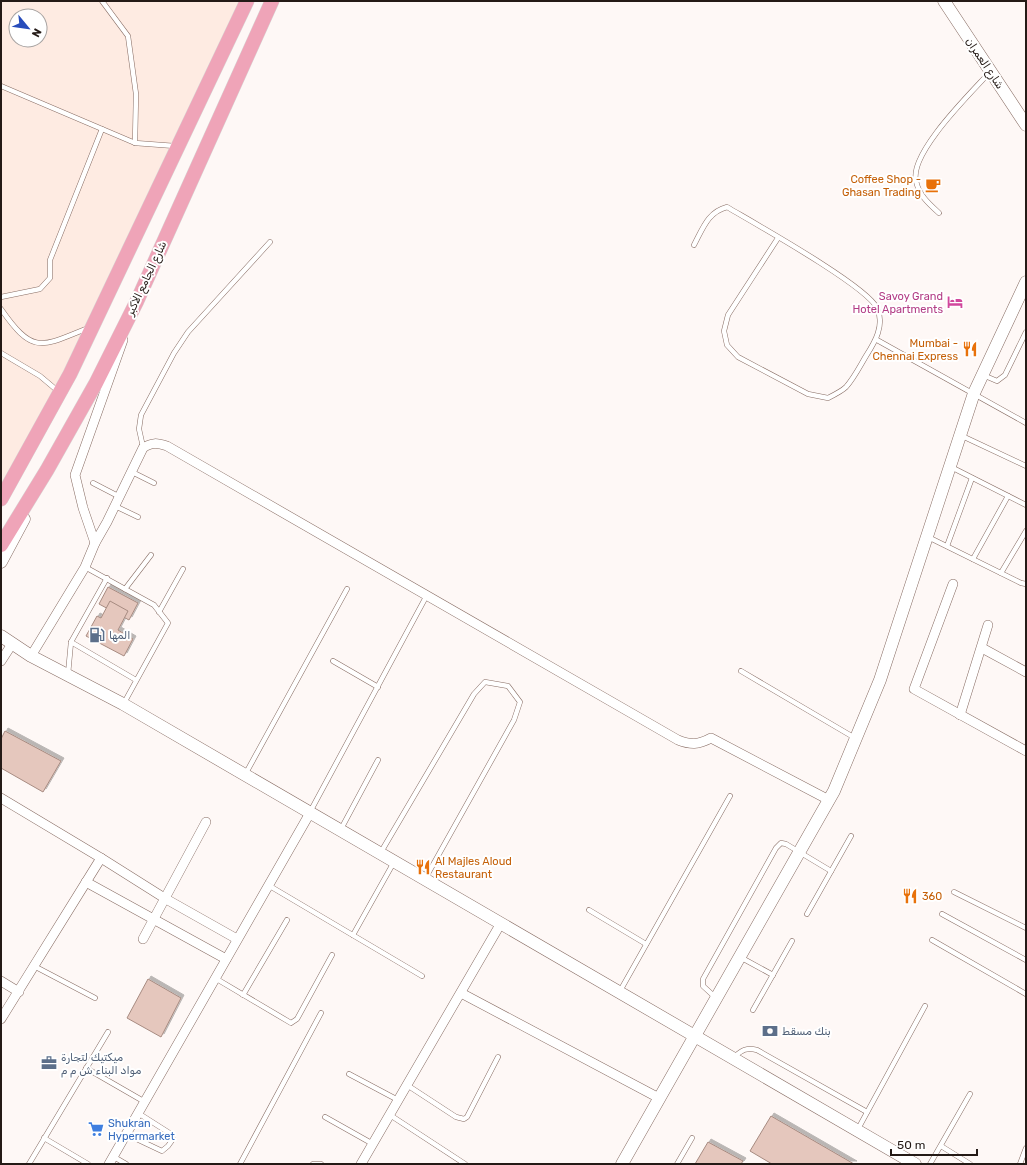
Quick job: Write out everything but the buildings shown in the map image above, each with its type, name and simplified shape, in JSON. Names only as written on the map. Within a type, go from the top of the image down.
[{"type":"main road","points":[[1,499],[60,392],[93,326],[246,1]]},
{"type":"main road","name":"شارع الجامع الاكبر","points":[[1,545],[39,483],[96,383],[137,300],[272,1]]},
{"type":"street","name":"شارع العمران","points":[[944,1],[1026,125]]},
{"type":"street","points":[[622,1164],[829,800],[880,680],[974,393],[1026,282]]},
{"type":"street","points":[[95,543],[83,508],[75,474],[105,396],[137,300]]},
{"type":"street","points":[[31,656],[85,567],[95,543],[120,497],[143,448],[150,443],[167,446],[678,740],[690,745],[700,744],[711,738],[829,800]]},
{"type":"street","points":[[1,562],[30,509],[39,483]]},
{"type":"street","points":[[953,584],[914,689],[1026,751]]},
{"type":"street","points":[[960,715],[988,625]]},
{"type":"street","points":[[1,661],[4,640],[31,656],[123,704],[915,1164]]},
{"type":"street","points":[[982,648],[1026,672]]},
{"type":"street","points":[[1,798],[166,899],[238,939]]},
{"type":"street","points":[[111,1160],[310,813]]},
{"type":"street","points":[[144,939],[206,822]]},
{"type":"street","points":[[1,1019],[101,858]]},
{"type":"street","points":[[86,882],[226,959]]},
{"type":"street","points":[[361,1164],[501,923]]},
{"type":"street","points":[[1,981],[19,992]]},
{"type":"street","points":[[461,993],[659,1098]]},
{"type":"lane","points":[[102,1],[128,36],[136,94],[135,143]]},
{"type":"lane","points":[[939,213],[923,199],[915,180],[919,161],[934,135],[991,72]]},
{"type":"lane","points":[[1,86],[135,143],[178,147]]},
{"type":"lane","points":[[1,297],[40,289],[50,278],[50,260],[102,129]]},
{"type":"lane","points":[[694,245],[706,222],[716,210],[727,207],[778,238],[847,280],[871,298],[877,309],[880,322],[877,340],[846,387],[828,398],[808,394],[738,357],[727,346],[724,331],[728,315],[778,238]]},
{"type":"lane","points":[[143,448],[139,429],[141,415],[174,353],[188,332],[270,242]]},
{"type":"lane","points":[[1,309],[16,331],[34,343],[50,343],[93,326]]},
{"type":"lane","points":[[983,375],[997,381],[1005,375],[1026,332]]},
{"type":"lane","points":[[877,340],[1026,423]]},
{"type":"lane","points":[[1,353],[40,376],[60,392]]},
{"type":"lane","points":[[960,435],[1026,466]]},
{"type":"lane","points":[[950,467],[1026,505]]},
{"type":"lane","points":[[132,472],[154,483]]},
{"type":"lane","points":[[947,546],[972,478]]},
{"type":"lane","points":[[93,483],[120,497]]},
{"type":"lane","points":[[973,559],[1008,496]]},
{"type":"lane","points":[[115,506],[138,517]]},
{"type":"lane","points":[[1001,573],[1026,531]]},
{"type":"lane","points":[[927,536],[1026,584]]},
{"type":"lane","points":[[125,589],[151,555]]},
{"type":"lane","points":[[85,567],[154,605],[168,623],[123,704]]},
{"type":"lane","points":[[159,612],[183,570]]},
{"type":"lane","points":[[67,675],[71,642],[107,578]]},
{"type":"lane","points":[[245,775],[347,589]]},
{"type":"lane","points":[[310,813],[427,595]]},
{"type":"lane","points":[[71,642],[136,680]]},
{"type":"lane","points":[[333,661],[378,687]]},
{"type":"lane","points":[[742,671],[856,739]]},
{"type":"lane","points":[[380,854],[474,694],[485,682],[508,686],[520,702],[514,720],[425,879]]},
{"type":"lane","points":[[340,830],[378,760]]},
{"type":"lane","points":[[619,992],[730,796]]},
{"type":"lane","points":[[807,914],[851,836]]},
{"type":"lane","points":[[717,999],[703,986],[703,979],[776,848],[781,843],[786,844],[831,871]]},
{"type":"lane","points":[[353,935],[394,862]]},
{"type":"lane","points":[[268,884],[422,976]]},
{"type":"lane","points":[[954,892],[1026,928]]},
{"type":"lane","points":[[589,910],[646,944]]},
{"type":"lane","points":[[942,914],[1026,960]]},
{"type":"lane","points":[[243,995],[287,920]]},
{"type":"lane","points":[[932,940],[1026,994]]},
{"type":"lane","points":[[753,1010],[792,941]]},
{"type":"lane","points":[[215,978],[291,1022],[297,1019],[332,955]]},
{"type":"lane","points":[[740,957],[773,975]]},
{"type":"lane","points":[[34,966],[96,998]]},
{"type":"lane","points":[[857,1130],[925,1006]]},
{"type":"lane","points":[[240,1164],[321,1013]]},
{"type":"lane","points":[[29,1164],[108,1032]]},
{"type":"lane","points":[[732,1058],[741,1050],[749,1048],[757,1050],[867,1112]]},
{"type":"lane","points":[[407,1085],[456,1117],[464,1119],[467,1117],[498,1057]]},
{"type":"lane","points":[[86,1068],[144,1102]]},
{"type":"lane","points":[[349,1074],[398,1100]]},
{"type":"lane","points":[[930,1164],[970,1094]]},
{"type":"lane","points":[[126,1134],[154,1149],[162,1150],[168,1146],[173,1139],[171,1134],[138,1113]]},
{"type":"lane","points":[[390,1115],[465,1164]]},
{"type":"lane","points":[[325,1117],[373,1144]]},
{"type":"lane","points":[[44,1138],[88,1164]]},
{"type":"lane","points":[[677,1164],[692,1138]]},
{"type":"lane","points":[[941,1146],[970,1164]]},
{"type":"lane","points":[[1020,1164],[1026,1148]]},
{"type":"lane","points":[[111,1160],[126,1164]]},
{"type":"lane","points":[[313,1164],[321,1164]]},
{"type":"shaded area","points":[[1,1],[247,1],[1,499]]},
{"type":"place","name":"Coffee Shop - Ghasan Trading","points":[[933,185]]},
{"type":"place","name":"Savoy Grand Hotel Apartments","points":[[955,302]]},
{"type":"place","name":"Mumbai - Chennai Express","points":[[970,349]]},
{"type":"place","name":"المه‍ا","points":[[97,635]]},
{"type":"place","name":"Al Majles Aloud Restaurant","points":[[423,867]]},
{"type":"place","name":"360","points":[[910,896]]},
{"type":"place","name":"بنك مسقط","points":[[770,1031]]},
{"type":"place","name":"ميكتيك لتجارة مواد البناء ش م م","points":[[49,1063]]},
{"type":"place","name":"Shukran Hypermarket","points":[[96,1129]]}]
